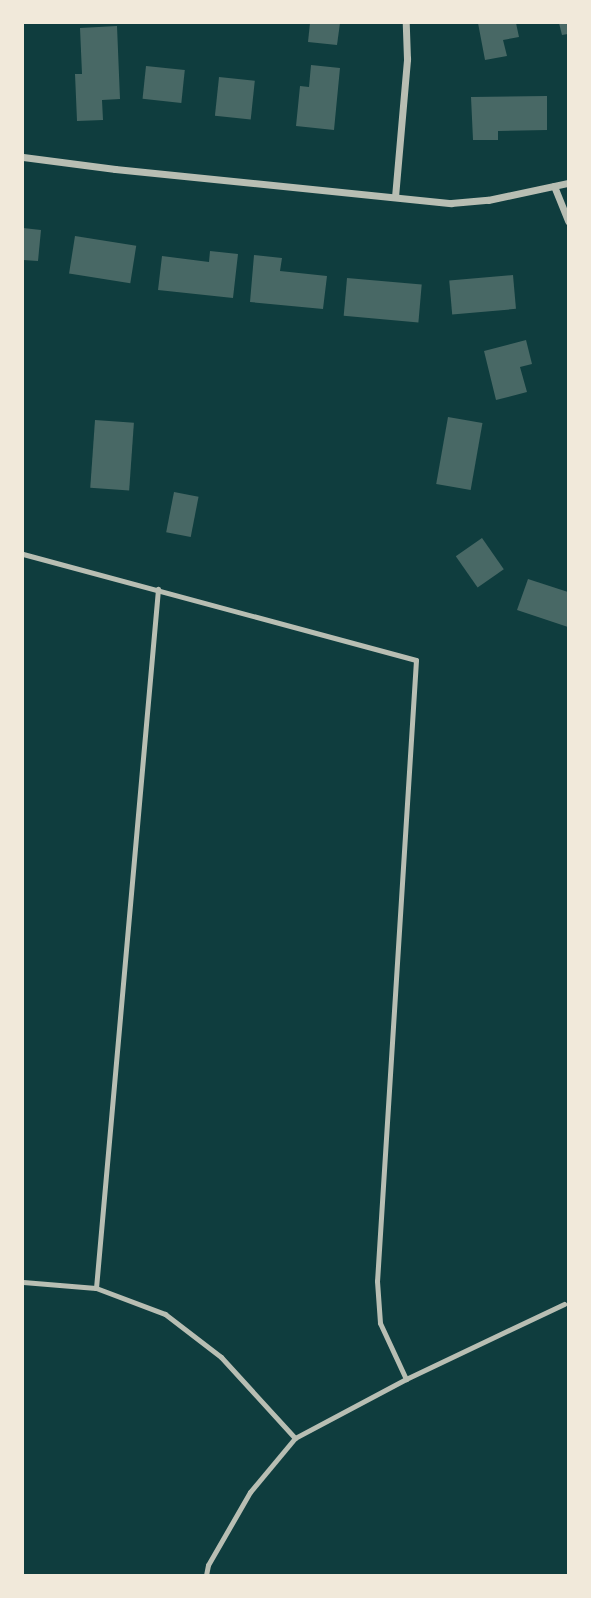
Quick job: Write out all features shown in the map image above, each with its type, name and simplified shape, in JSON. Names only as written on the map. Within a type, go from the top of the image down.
[{"type":"street","points":[[395,197],[407,59],[406,23]]},
{"type":"street","points":[[23,157],[451,203],[488,200],[568,183]]},
{"type":"street","points":[[554,186],[568,221]]},
{"type":"lane","points":[[23,554],[416,660],[377,1281],[380,1323],[406,1379]]},
{"type":"lane","points":[[96,1288],[158,589]]},
{"type":"lane","points":[[23,1282],[96,1288],[165,1314],[220,1357],[295,1438]]},
{"type":"lane","points":[[206,1575],[208,1565],[250,1492],[295,1438],[406,1379],[564,1304]]},
{"type":"building","points":[[310,23],[340,23],[337,45],[308,42]]},
{"type":"building","points":[[478,23],[516,23],[519,37],[503,40],[507,56],[485,60]]},
{"type":"building","points":[[559,23],[568,23],[568,34],[562,35]]},
{"type":"building","points":[[117,26],[120,99],[102,100],[103,120],[77,121],[75,74],[82,74],[80,28]]},
{"type":"building","points":[[311,65],[340,68],[334,130],[296,126],[300,86],[309,87]]},
{"type":"building","points":[[146,66],[185,70],[181,103],[143,99]]},
{"type":"building","points":[[219,77],[255,81],[251,120],[215,116]]},
{"type":"building","points":[[547,96],[547,130],[498,131],[498,140],[473,140],[471,97]]},
{"type":"building","points":[[23,228],[41,230],[38,261],[23,260]]},
{"type":"building","points":[[75,236],[136,246],[130,283],[69,274]]},
{"type":"building","points":[[210,251],[238,254],[233,298],[158,290],[162,256],[209,262]]},
{"type":"building","points":[[254,255],[282,258],[280,271],[327,276],[323,309],[250,302]]},
{"type":"building","points":[[513,275],[516,309],[452,314],[449,281]]},
{"type":"building","points":[[347,278],[422,285],[418,322],[344,316]]},
{"type":"building","points":[[526,340],[532,364],[520,367],[527,392],[496,400],[484,351]]},
{"type":"building","points":[[448,417],[482,423],[471,490],[436,484]]},
{"type":"building","points":[[95,420],[134,423],[129,491],[90,488]]},
{"type":"building","points":[[174,492],[199,497],[191,537],[166,532]]},
{"type":"building","points":[[482,538],[504,569],[478,587],[456,556]]},
{"type":"building","points":[[528,579],[568,592],[568,627],[517,610]]}]
